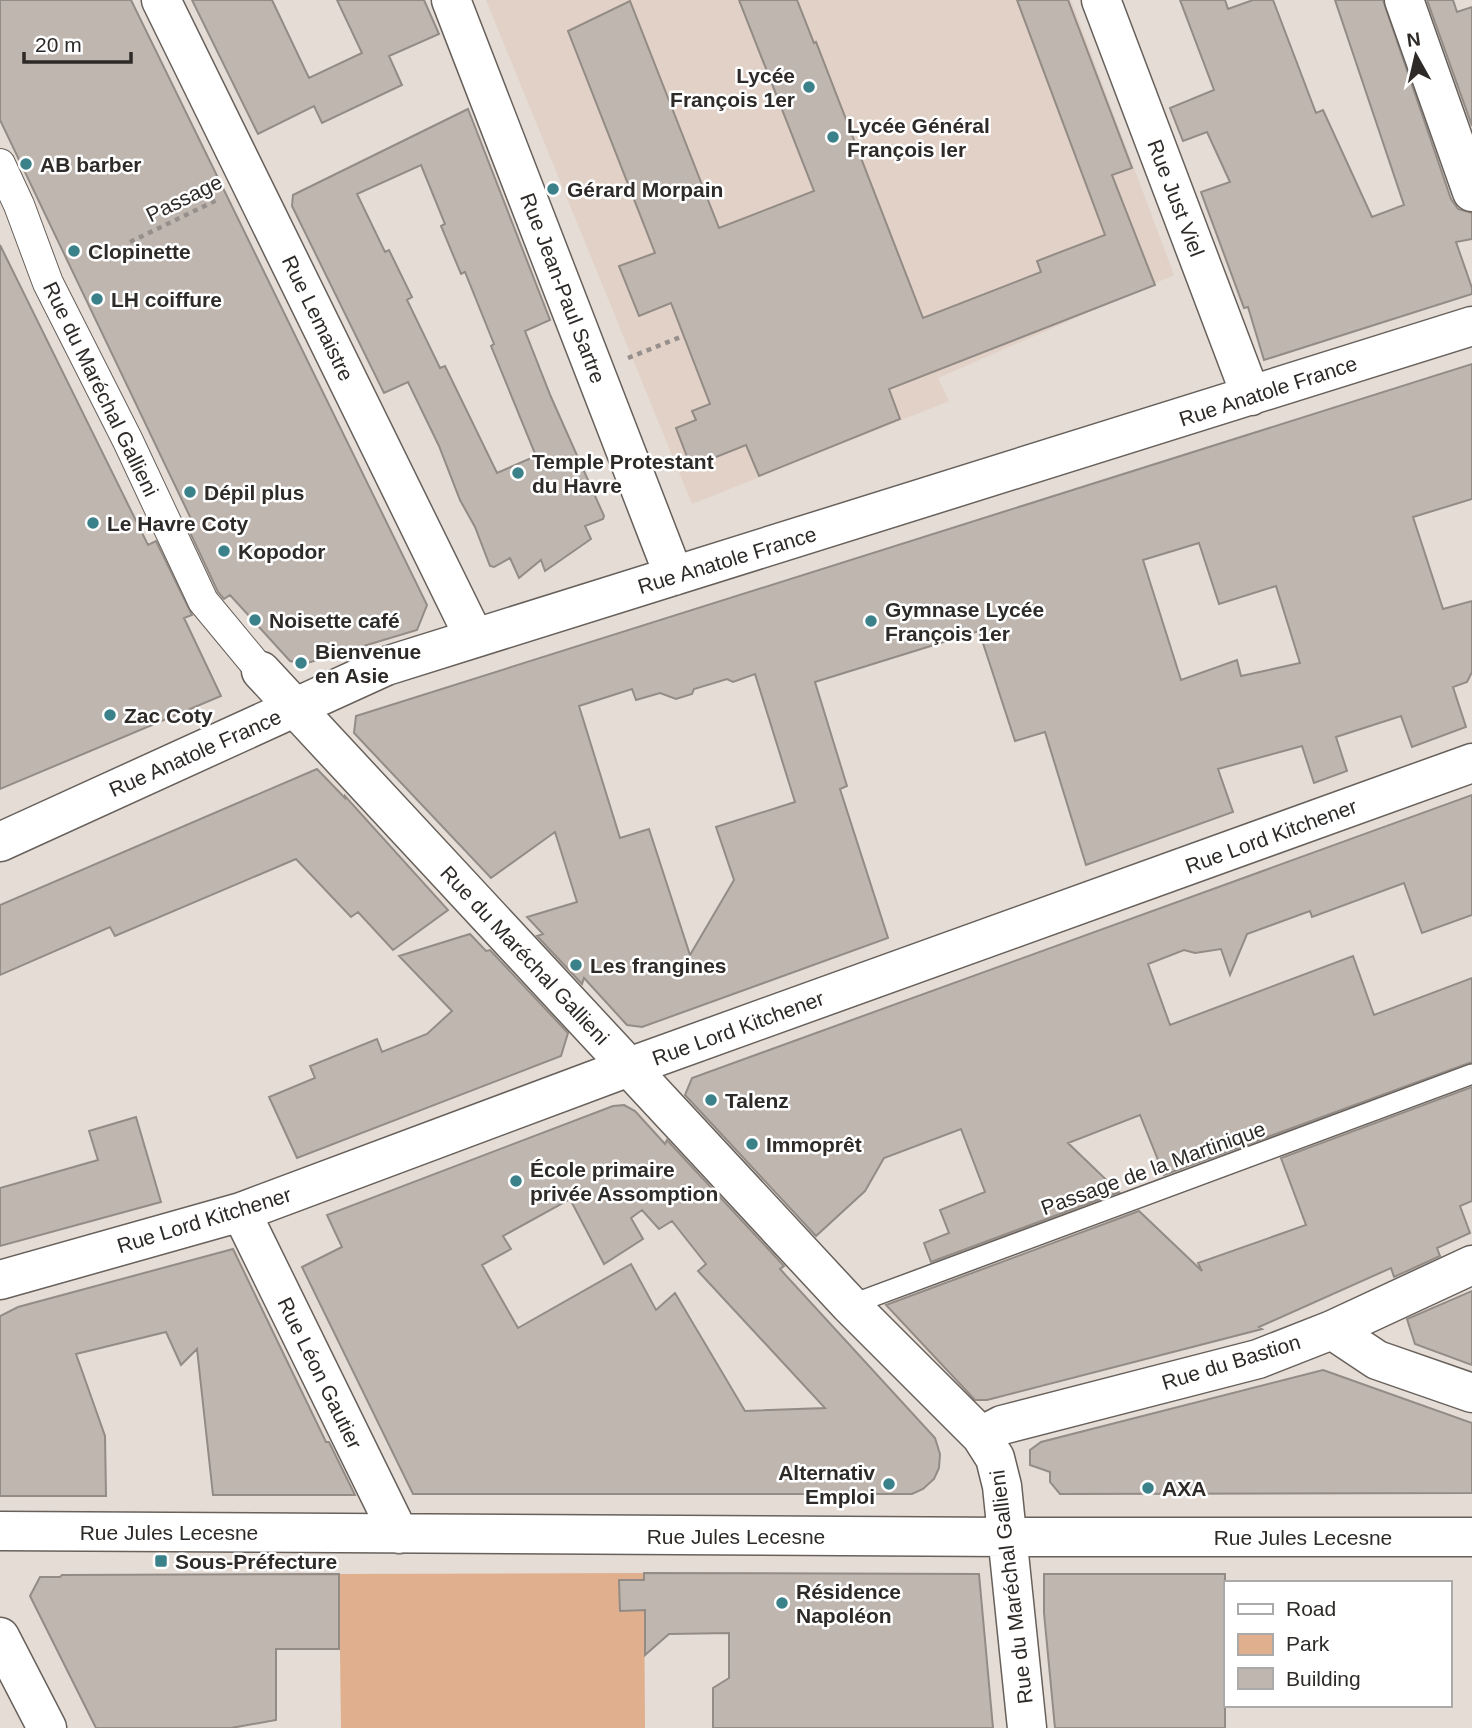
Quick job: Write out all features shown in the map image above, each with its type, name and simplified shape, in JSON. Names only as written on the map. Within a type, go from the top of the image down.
[{"type":"street","name":"Rue Lemaistre","points":[[161,0],[474,636]]},
{"type":"street","name":"Rue Jean-Paul Sartre","points":[[452,0],[674,576]]},
{"type":"street","name":"Rue Just Viel","points":[[1101,0],[1251,396]]},
{"type":"street","points":[[1404,0],[1472,192]]},
{"type":"street","name":"Rue du Maréchal Gallieni","points":[[0,164],[19,205],[48,283],[128,440],[203,601],[261,671],[850,1305],[981,1436],[995,1458],[1002,1486],[1027,1728]]},
{"type":"street","name":"Rue Anatole France","points":[[0,842],[386,666],[474,636],[1472,326]]},
{"type":"street","name":"Rue Lord Kitchener","points":[[0,1280],[241,1212],[629,1067],[1472,763]]},
{"type":"street","name":"Rue Léon Gautier","points":[[241,1212],[399,1534]]},
{"type":"street","name":"Rue du Bastion","points":[[981,1436],[1002,1425],[1258,1359],[1332,1330],[1472,1265]]},
{"type":"street","points":[[1332,1330],[1377,1360],[1472,1393]]},
{"type":"street","name":"Rue Jules Lecesne","points":[[0,1531],[1472,1537]]},
{"type":"street","points":[[0,1637],[47,1728]]},
{"type":"lane","name":"Passage de la Martinique","points":[[850,1305],[1472,1074]]},
{"type":"path","name":"Passage","points":[[130,242],[251,183]]},
{"type":"path","points":[[595,372],[683,336]]},
{"type":"shaded area","name":"Lycée Général François Ier","points":[[486,0],[1071,0],[1174,275],[938,378],[949,401],[692,504]]},
{"type":"green space","points":[[644,1573],[645,1728],[341,1728],[339,1574]]},
{"type":"building","points":[[0,0],[131,0],[427,605],[417,630],[304,664],[290,661],[230,595],[224,599],[218,592],[187,526],[193,523],[0,120]]},
{"type":"building","points":[[192,0],[272,0],[309,78],[362,53],[337,0],[424,0],[439,34],[389,56],[402,85],[322,123],[314,106],[258,134]]},
{"type":"building","points":[[739,0],[797,0],[814,43],[816,42],[923,318],[1041,272],[1037,261],[1105,235],[1017,0],[1068,0],[1132,168],[1112,175],[1155,285],[889,389],[900,419],[759,476],[746,445],[691,467],[676,428],[696,420],[692,411],[710,404],[671,303],[639,316],[619,266],[655,253],[568,31],[630,1],[719,228],[814,191]]},
{"type":"building","points":[[1180,0],[1225,0],[1228,9],[1253,0],[1273,0],[1316,113],[1323,110],[1372,217],[1404,205],[1335,0],[1383,0],[1451,199],[1458,209],[1472,213],[1472,239],[1456,242],[1472,294],[1264,360],[1248,307],[1244,308],[1201,192],[1230,182],[1207,132],[1183,141],[1170,108],[1214,90]]},
{"type":"building","points":[[1427,0],[1453,0],[1457,12],[1472,7],[1472,126]]},
{"type":"building","points":[[468,109],[550,320],[525,331],[604,516],[603,519],[585,526],[591,539],[545,571],[541,560],[519,578],[510,558],[494,567],[490,566],[439,446],[408,382],[384,393],[292,206],[293,195]],"holes":[[[421,165],[445,224],[441,226],[461,274],[465,272],[494,344],[491,346],[536,456],[497,473],[445,366],[440,368],[407,300],[412,297],[389,250],[385,252],[357,194]]]},
{"type":"building","points":[[0,245],[148,545],[156,541],[192,615],[184,618],[221,696],[0,789]]},
{"type":"building","points":[[1472,364],[1472,499],[1413,517],[1443,609],[1472,601],[1472,672],[1467,682],[1453,687],[1466,727],[1412,747],[1401,716],[1336,737],[1347,771],[1314,783],[1302,746],[1218,769],[1233,812],[1086,865],[1045,732],[1015,741],[979,631],[815,682],[847,786],[840,789],[888,938],[642,1027],[627,1025],[584,978],[582,984],[537,936],[543,934],[527,917],[577,902],[555,832],[491,878],[354,733],[356,716]],"holes":[[[1199,543],[1219,604],[1276,586],[1300,663],[1241,676],[1237,660],[1181,680],[1143,560]],[[755,674],[795,802],[716,827],[734,880],[690,955],[649,829],[620,838],[579,706],[632,689],[636,700],[660,693],[676,699],[692,694],[694,689],[727,679],[733,682]]]},
{"type":"building","points":[[317,769],[345,796],[448,910],[393,950],[358,912],[351,917],[296,859],[115,936],[110,927],[0,975],[0,905]]},
{"type":"building","points":[[1472,795],[1472,915],[1422,933],[1404,883],[1312,917],[1310,911],[1247,934],[1230,975],[1221,949],[1195,953],[1184,950],[1148,964],[1170,1025],[1353,956],[1374,1015],[1472,978],[1472,1062],[1164,1175],[1140,1115],[1068,1143],[1119,1192],[931,1262],[924,1243],[949,1233],[940,1210],[985,1192],[961,1129],[884,1158],[865,1191],[816,1236],[685,1095],[692,1078]]},
{"type":"building","points":[[470,934],[486,951],[490,950],[568,1033],[561,1056],[297,1158],[269,1097],[315,1078],[310,1066],[377,1039],[382,1052],[427,1034],[452,1011],[399,956]]},
{"type":"building","points":[[1472,1087],[1472,1201],[1460,1206],[1470,1233],[1437,1248],[1440,1256],[1394,1277],[1391,1268],[1259,1327],[1262,1329],[987,1400],[975,1400],[886,1305],[1139,1211],[1202,1271],[1198,1263],[1306,1225],[1281,1158]]},
{"type":"building","points":[[624,1105],[635,1111],[665,1144],[667,1140],[784,1266],[780,1269],[935,1438],[940,1454],[939,1468],[934,1479],[923,1489],[912,1494],[413,1494],[302,1267],[342,1247],[327,1215],[613,1106]],"holes":[[[570,1199],[604,1264],[643,1239],[631,1218],[642,1210],[659,1229],[672,1221],[706,1264],[698,1271],[825,1408],[745,1411],[675,1293],[656,1310],[631,1264],[518,1328],[482,1265],[511,1249],[503,1236]]]},
{"type":"building","points":[[136,1117],[161,1202],[0,1246],[0,1188],[98,1160],[89,1131]]},
{"type":"building","points":[[233,1249],[326,1442],[329,1442],[355,1495],[213,1495],[197,1349],[181,1365],[166,1332],[76,1354],[105,1436],[106,1496],[0,1496],[0,1316],[18,1307]]},
{"type":"building","points":[[1472,1291],[1472,1365],[1415,1344],[1407,1319]]},
{"type":"building","points":[[1323,1370],[1472,1423],[1472,1493],[1060,1494],[1050,1482],[1050,1472],[1030,1465],[1030,1450],[1041,1442]]},
{"type":"building","points":[[644,1573],[979,1574],[993,1728],[713,1728],[713,1688],[729,1678],[729,1633],[669,1634],[645,1655],[645,1610],[620,1611],[619,1580],[644,1580]]},
{"type":"building","points":[[339,1574],[339,1649],[276,1649],[276,1720],[231,1728],[96,1728],[30,1596],[40,1577],[62,1575]]},
{"type":"building","points":[[1044,1574],[1225,1574],[1225,1728],[1055,1728],[1044,1613]]},
{"type":"place","name":"Lycée François 1er","points":[[809,87]]},
{"type":"place","name":"Lycée Général François Ier","points":[[833,137]]},
{"type":"place","name":"AB barber","points":[[26,164]]},
{"type":"place","name":"Gérard Morpain","points":[[553,189]]},
{"type":"place","name":"Clopinette","points":[[74,251]]},
{"type":"place","name":"LH coiffure","points":[[97,299]]},
{"type":"place","name":"Temple Protestant du Havre","points":[[518,473]]},
{"type":"place","name":"Dépil plus","points":[[190,492]]},
{"type":"place","name":"Le Havre Coty","points":[[93,523]]},
{"type":"place","name":"Kopodor","points":[[224,551]]},
{"type":"place","name":"Noisette café","points":[[255,620]]},
{"type":"place","name":"Gymnase Lycée François 1er","points":[[871,621]]},
{"type":"place","name":"Bienvenue en Asie","points":[[301,663]]},
{"type":"place","name":"Zac Coty","points":[[110,715]]},
{"type":"place","name":"Les frangines","points":[[576,965]]},
{"type":"place","name":"Talenz","points":[[711,1100]]},
{"type":"place","name":"Immoprêt","points":[[752,1144]]},
{"type":"place","name":"École primaire privée Assomption","points":[[516,1181]]},
{"type":"place","name":"Alternativ Emploi","points":[[889,1484]]},
{"type":"place","name":"AXA","points":[[1148,1488]]},
{"type":"place","name":"Sous-Préfecture","points":[[161,1561]]},
{"type":"place","name":"Résidence Napoléon","points":[[782,1603]]}]
